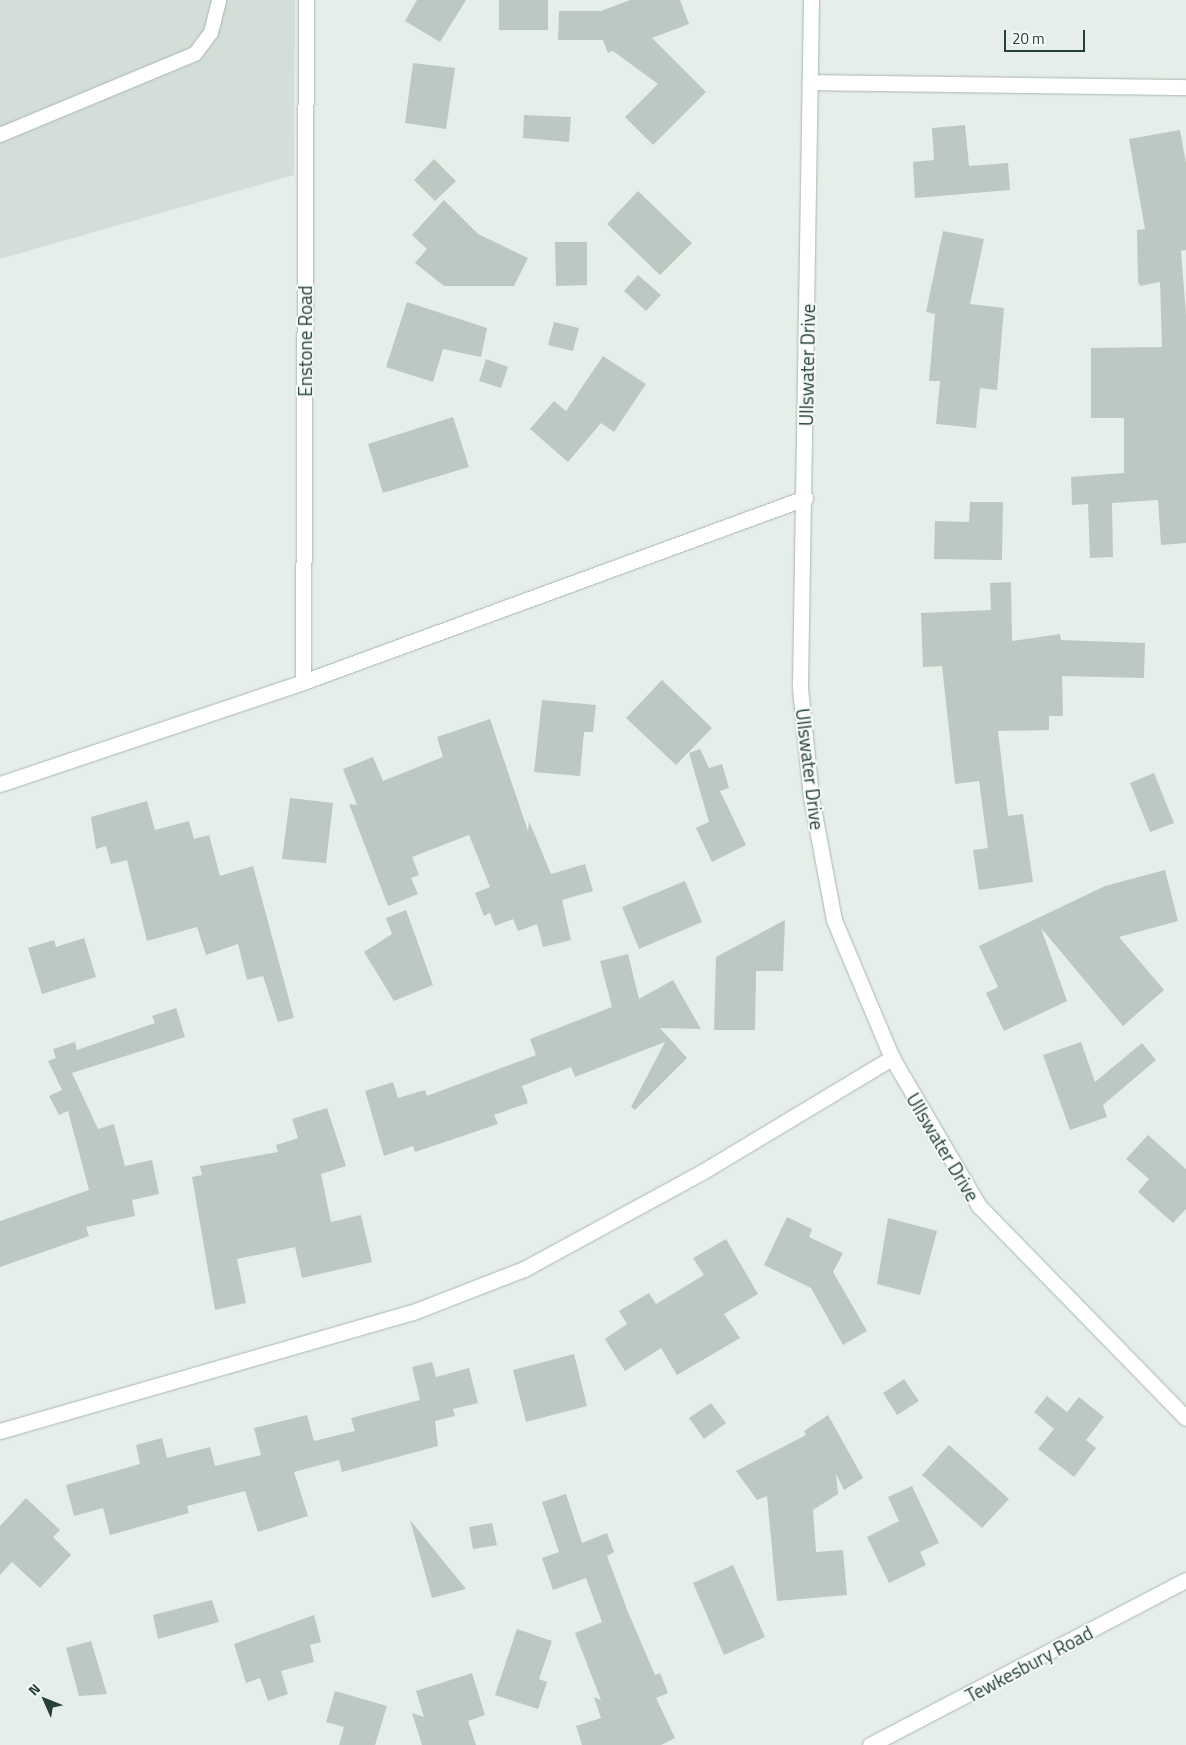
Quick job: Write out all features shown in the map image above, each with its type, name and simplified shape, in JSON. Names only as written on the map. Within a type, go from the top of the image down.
[{"type":"street","name":"Enstone Road","points":[[303,682],[306,0]]},
{"type":"street","name":"Ullswater Drive","points":[[811,0],[806,498],[800,688],[811,797],[834,920],[892,1058],[979,1206],[1186,1418]]},
{"type":"street","points":[[810,82],[1186,88]]},
{"type":"street","points":[[0,784],[303,682],[806,498]]},
{"type":"street","points":[[0,1432],[413,1312],[524,1269],[702,1172],[892,1058]]},
{"type":"street","name":"Tewkesbury Road","points":[[870,1745],[1186,1580]]},
{"type":"lane","points":[[0,136],[195,54],[211,33],[220,0]]},
{"type":"shaded area","points":[[0,0],[295,0],[294,175],[0,259]]},
{"type":"building","points":[[417,0],[466,0],[440,42],[405,21]]},
{"type":"building","points":[[499,0],[548,0],[548,30],[499,30]]},
{"type":"building","points":[[630,0],[680,0],[689,24],[652,38],[706,92],[653,145],[625,117],[658,84],[613,51],[608,53],[603,40],[558,40],[559,11],[601,11]]},
{"type":"building","points":[[413,63],[455,68],[446,129],[405,123]]},
{"type":"building","points":[[524,115],[571,117],[569,142],[523,138]]},
{"type":"building","points":[[965,125],[969,166],[1008,163],[1010,190],[915,198],[913,162],[934,160],[932,128]]},
{"type":"building","points":[[1180,130],[1186,163],[1186,250],[1181,251],[1186,315],[1186,543],[1161,545],[1158,500],[1112,503],[1113,557],[1090,558],[1088,504],[1072,505],[1071,477],[1124,473],[1124,418],[1091,418],[1091,348],[1162,347],[1160,282],[1140,286],[1138,282],[1137,230],[1145,229],[1129,139]]},
{"type":"building","points":[[434,159],[456,181],[435,201],[414,180]]},
{"type":"building","points":[[638,191],[692,243],[660,275],[607,224]]},
{"type":"building","points":[[444,200],[478,234],[528,258],[514,286],[444,286],[415,263],[427,249],[412,235]]},
{"type":"building","points":[[943,231],[984,239],[970,304],[1004,308],[997,390],[980,388],[976,428],[936,424],[940,381],[929,381],[935,314],[926,312]]},
{"type":"building","points":[[555,242],[587,242],[587,285],[556,286]]},
{"type":"building","points":[[638,275],[661,295],[646,311],[624,291]]},
{"type":"building","points":[[407,302],[487,328],[481,357],[443,349],[433,382],[386,367]]},
{"type":"building","points":[[554,322],[579,328],[573,351],[548,345]]},
{"type":"building","points":[[603,356],[646,384],[614,432],[601,423],[568,462],[530,429],[554,401],[566,411]]},
{"type":"building","points":[[486,359],[508,367],[501,388],[479,381]]},
{"type":"building","points":[[453,417],[469,467],[383,493],[368,444]]},
{"type":"building","points":[[970,502],[1003,502],[1002,560],[934,559],[935,521],[969,522]]},
{"type":"building","points":[[1011,582],[1012,641],[1060,634],[1061,640],[1145,643],[1144,678],[1062,676],[1063,716],[1049,716],[1049,730],[998,731],[1008,816],[1023,814],[1033,882],[979,890],[973,850],[988,848],[979,781],[955,784],[942,666],[923,667],[921,613],[991,610],[990,583]]},
{"type":"building","points":[[662,680],[712,728],[676,765],[626,718]]},
{"type":"building","points":[[542,700],[596,705],[593,732],[584,732],[580,776],[534,772]]},
{"type":"building","points":[[490,719],[528,831],[529,821],[551,874],[585,864],[593,891],[562,900],[571,940],[543,947],[537,924],[518,931],[513,919],[495,926],[490,913],[484,916],[475,893],[490,887],[469,835],[412,857],[419,875],[411,878],[418,894],[388,906],[349,804],[357,805],[343,769],[373,757],[383,781],[443,757],[437,737]]},
{"type":"building","points":[[700,749],[709,768],[722,764],[729,788],[720,791],[746,845],[712,862],[696,828],[709,822],[689,753]]},
{"type":"building","points":[[1154,773],[1174,823],[1150,832],[1130,783]]},
{"type":"building","points":[[290,798],[333,803],[326,863],[282,859]]},
{"type":"building","points":[[147,801],[155,830],[189,821],[194,839],[209,835],[220,876],[253,866],[294,1018],[278,1022],[263,976],[247,980],[238,944],[206,955],[197,927],[147,941],[127,860],[111,864],[106,846],[96,849],[91,817]]},
{"type":"building","points":[[1165,870],[1178,921],[1119,937],[1164,990],[1123,1026],[1041,928],[1067,1001],[1004,1031],[986,993],[998,987],[979,946],[1105,886]]},
{"type":"building","points":[[685,881],[702,922],[639,949],[622,907]]},
{"type":"building","points":[[406,910],[433,985],[394,1001],[364,952],[392,934],[386,918]]},
{"type":"building","points":[[785,920],[783,971],[756,971],[755,1030],[714,1030],[716,957]]},
{"type":"building","points":[[84,938],[96,977],[42,994],[28,948],[54,940],[56,947]]},
{"type":"building","points":[[628,954],[639,999],[673,980],[701,1029],[660,1028],[687,1058],[635,1110],[631,1107],[665,1042],[575,1077],[571,1067],[522,1086],[528,1103],[494,1115],[498,1124],[415,1152],[413,1146],[384,1156],[365,1091],[393,1082],[398,1098],[425,1090],[427,1096],[536,1055],[530,1039],[612,1007],[600,961]]},
{"type":"building","points":[[176,1008],[185,1037],[72,1073],[98,1129],[114,1124],[125,1166],[152,1160],[159,1194],[132,1200],[135,1216],[86,1227],[89,1236],[0,1267],[0,1221],[89,1190],[68,1111],[59,1115],[49,1096],[62,1090],[48,1061],[56,1058],[53,1049],[75,1042],[77,1050],[155,1023],[152,1016]]},
{"type":"building","points":[[1081,1042],[1095,1082],[1142,1043],[1156,1060],[1103,1105],[1107,1117],[1070,1130],[1043,1055]]},
{"type":"building","points":[[327,1108],[346,1166],[321,1174],[331,1222],[361,1215],[372,1262],[302,1278],[295,1247],[237,1259],[246,1303],[215,1310],[192,1177],[202,1175],[200,1166],[278,1152],[276,1145],[298,1138],[292,1119]]},
{"type":"building","points":[[1148,1135],[1186,1169],[1186,1209],[1173,1223],[1138,1192],[1149,1179],[1126,1159]]},
{"type":"building","points":[[787,1217],[812,1229],[809,1237],[843,1253],[833,1272],[867,1331],[843,1345],[811,1288],[764,1265]]},
{"type":"building","points":[[888,1218],[937,1231],[920,1295],[877,1284]]},
{"type":"building","points":[[726,1239],[758,1294],[724,1314],[740,1338],[677,1375],[661,1348],[625,1371],[605,1339],[627,1324],[619,1311],[649,1293],[656,1304],[704,1275],[693,1258]]},
{"type":"building","points":[[574,1354],[587,1406],[526,1422],[513,1370]]},
{"type":"building","points":[[432,1362],[436,1377],[469,1368],[478,1403],[453,1409],[455,1416],[435,1421],[438,1446],[342,1472],[339,1460],[294,1472],[308,1516],[258,1532],[245,1491],[187,1506],[189,1513],[110,1535],[103,1508],[74,1516],[66,1485],[140,1464],[136,1445],[162,1438],[167,1458],[210,1447],[215,1466],[261,1455],[254,1428],[307,1415],[314,1441],[355,1431],[351,1418],[420,1400],[412,1367]]},
{"type":"building","points":[[904,1379],[919,1401],[897,1415],[883,1393]]},
{"type":"building","points":[[1047,1396],[1067,1412],[1079,1397],[1104,1417],[1086,1440],[1096,1448],[1074,1477],[1038,1449],[1054,1429],[1034,1412]]},
{"type":"building","points":[[711,1403],[726,1423],[704,1439],[689,1418]]},
{"type":"building","points":[[828,1415],[863,1478],[844,1490],[836,1474],[838,1494],[813,1510],[816,1552],[843,1550],[847,1595],[777,1601],[767,1496],[757,1500],[736,1471],[806,1435],[804,1431]]},
{"type":"building","points":[[949,1445],[1009,1499],[982,1528],[922,1475]]},
{"type":"building","points":[[912,1486],[939,1543],[920,1552],[926,1565],[889,1583],[867,1537],[899,1521],[888,1497]]},
{"type":"building","points":[[566,1494],[582,1543],[607,1533],[614,1552],[607,1556],[628,1612],[655,1675],[660,1673],[668,1693],[656,1698],[675,1738],[661,1745],[582,1745],[576,1726],[601,1718],[594,1697],[601,1700],[575,1633],[602,1622],[586,1578],[553,1590],[542,1558],[559,1552],[542,1502]]},
{"type":"building","points":[[26,1498],[60,1530],[53,1537],[71,1555],[40,1588],[12,1562],[0,1575],[0,1526]]},
{"type":"building","points":[[410,1520],[466,1589],[432,1598]]},
{"type":"building","points":[[492,1523],[497,1545],[473,1549],[469,1527]]},
{"type":"building","points":[[733,1565],[765,1637],[724,1655],[693,1583]]},
{"type":"building","points":[[212,1600],[219,1622],[158,1639],[153,1615]]},
{"type":"building","points":[[314,1615],[321,1642],[310,1645],[314,1662],[281,1671],[288,1694],[268,1701],[260,1678],[246,1683],[234,1644]]},
{"type":"building","points":[[517,1629],[552,1641],[539,1679],[547,1682],[538,1709],[495,1695]]},
{"type":"building","points":[[91,1641],[107,1694],[79,1696],[66,1648]]},
{"type":"building","points":[[472,1673],[485,1715],[468,1721],[476,1745],[422,1745],[412,1713],[424,1717],[416,1691]]},
{"type":"building","points":[[335,1691],[387,1706],[375,1745],[339,1745],[344,1727],[326,1722]]}]
